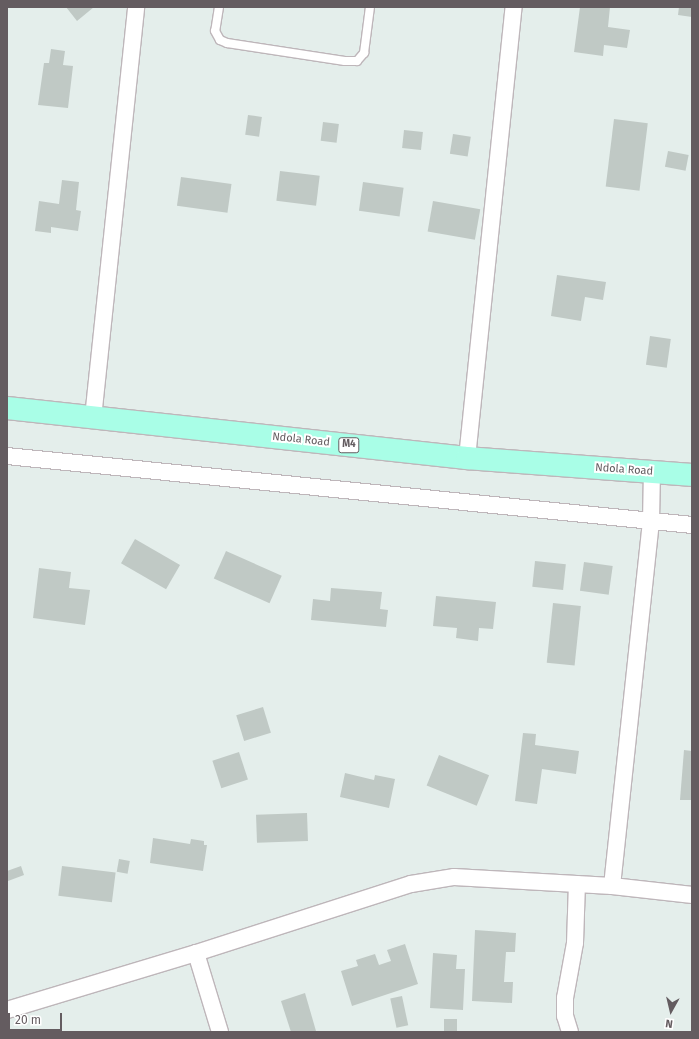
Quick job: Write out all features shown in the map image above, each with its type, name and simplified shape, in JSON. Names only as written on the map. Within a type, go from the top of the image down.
[{"type":"main road","name":"Ndola Road","points":[[7,408],[467,458],[692,475]]},
{"type":"street","points":[[93,418],[136,7]]},
{"type":"street","points":[[467,458],[514,7]]},
{"type":"street","points":[[7,456],[692,525]]},
{"type":"street","points":[[612,886],[651,522],[652,472]]},
{"type":"street","points":[[7,1010],[196,953],[411,884],[454,877],[612,886],[692,895]]},
{"type":"street","points":[[570,1032],[565,1016],[565,998],[575,944],[576,884]]},
{"type":"street","points":[[196,953],[220,1032]]},
{"type":"lane","points":[[219,7],[215,31],[220,40],[227,43],[345,61],[357,61],[364,53],[370,7]]},
{"type":"building","points":[[66,7],[94,7],[77,21]]},
{"type":"building","points":[[580,7],[610,7],[608,27],[630,30],[627,48],[604,45],[603,56],[574,52]]},
{"type":"building","points":[[679,7],[692,7],[692,17],[678,15]]},
{"type":"building","points":[[51,49],[65,51],[63,65],[73,66],[68,108],[38,105],[44,63],[49,63]]},
{"type":"building","points":[[248,115],[262,117],[259,137],[245,135]]},
{"type":"building","points":[[614,119],[648,123],[639,191],[606,186]]},
{"type":"building","points":[[323,122],[339,124],[337,143],[321,141]]},
{"type":"building","points":[[404,130],[423,132],[421,150],[402,148]]},
{"type":"building","points":[[453,134],[471,137],[468,157],[450,154]]},
{"type":"building","points":[[668,151],[689,155],[686,171],[665,167]]},
{"type":"building","points":[[280,171],[320,176],[316,206],[276,201]]},
{"type":"building","points":[[181,177],[232,184],[227,213],[177,206]]},
{"type":"building","points":[[62,180],[79,182],[76,210],[81,211],[78,231],[51,227],[51,233],[35,231],[39,201],[59,204]]},
{"type":"building","points":[[363,182],[404,188],[400,216],[359,211]]},
{"type":"building","points":[[433,201],[480,209],[475,240],[428,232]]},
{"type":"building","points":[[557,275],[606,282],[603,300],[585,297],[581,321],[551,316]]},
{"type":"building","points":[[650,336],[671,339],[667,368],[646,365]]},
{"type":"building","points":[[135,539],[180,565],[166,589],[121,563]]},
{"type":"building","points":[[226,551],[282,576],[270,603],[214,578]]},
{"type":"building","points":[[535,561],[566,564],[563,590],[532,587]]},
{"type":"building","points":[[584,562],[613,566],[609,595],[580,591]]},
{"type":"building","points":[[39,568],[71,572],[69,588],[90,590],[85,625],[33,618]]},
{"type":"building","points":[[331,588],[382,592],[380,609],[388,610],[386,627],[311,620],[313,599],[330,601]]},
{"type":"building","points":[[436,596],[496,602],[493,629],[479,628],[478,641],[456,638],[457,628],[433,626]]},
{"type":"building","points":[[553,603],[581,606],[575,666],[547,663]]},
{"type":"building","points":[[263,707],[271,733],[244,741],[236,715]]},
{"type":"building","points":[[523,733],[536,734],[535,745],[579,751],[576,774],[542,769],[537,804],[515,801]]},
{"type":"building","points":[[684,750],[692,751],[692,800],[680,800]]},
{"type":"building","points":[[239,752],[248,780],[221,788],[212,761]]},
{"type":"building","points":[[439,755],[489,775],[477,806],[427,786]]},
{"type":"building","points":[[345,773],[374,780],[375,775],[395,779],[389,808],[340,797]]},
{"type":"building","points":[[307,813],[308,841],[257,843],[256,815]]},
{"type":"building","points":[[153,838],[190,844],[191,839],[204,841],[204,845],[207,845],[203,871],[150,863]]},
{"type":"building","points":[[119,859],[130,861],[128,874],[117,872]]},
{"type":"building","points":[[21,866],[24,875],[8,881],[7,871]]},
{"type":"building","points":[[62,866],[116,873],[112,902],[58,896]]},
{"type":"building","points":[[475,930],[516,933],[515,952],[506,952],[504,982],[513,982],[512,1003],[472,1001]]},
{"type":"building","points":[[405,944],[418,984],[352,1006],[341,971],[358,966],[356,960],[375,954],[379,965],[391,961],[387,950]]},
{"type":"building","points":[[433,953],[457,955],[456,969],[465,969],[463,1010],[430,1008]]},
{"type":"building","points":[[305,993],[316,1031],[291,1032],[281,1001]]},
{"type":"building","points":[[402,996],[408,1025],[396,1028],[390,998]]},
{"type":"building","points":[[444,1019],[457,1019],[457,1032],[444,1032]]}]
